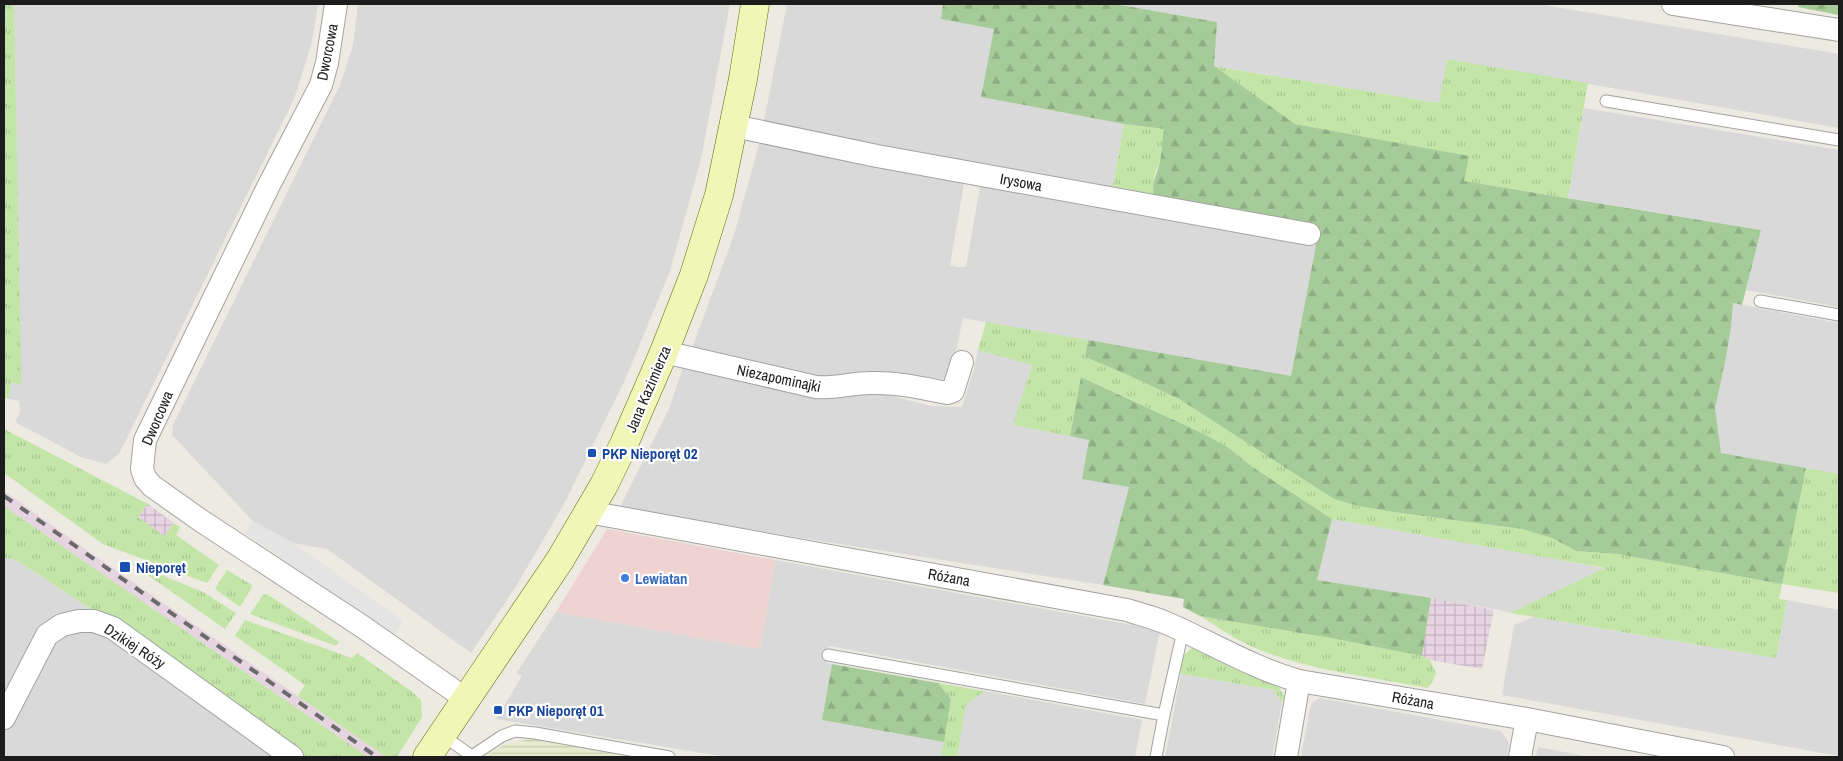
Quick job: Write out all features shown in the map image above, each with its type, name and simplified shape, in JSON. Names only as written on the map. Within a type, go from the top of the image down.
[{"type":"main road","name":"Jana Kazimierza","points":[[434,746],[535,598],[604,485],[664,352],[694,275],[719,194],[734,126],[755,4]]},
{"type":"street","name":"Dworcowa","points":[[336,4],[327,63],[321,85],[269,185],[145,440],[142,469],[145,478],[160,492],[363,627],[466,700]]},
{"type":"street","points":[[1674,4],[1839,30]]},
{"type":"street","name":"Irysowa","points":[[734,126],[878,156],[1309,234]]},
{"type":"street","name":"Niezapominajki","points":[[664,352],[816,387],[827,388],[886,383],[904,384],[947,393],[953,391],[955,387],[962,362]]},
{"type":"street","name":"Różana","points":[[588,512],[1127,610],[1162,621],[1281,676],[1299,681],[1527,719],[1723,757]]},
{"type":"street","name":"Dzikiej Róży","points":[[4,718],[47,635],[62,625],[79,621],[94,621],[113,628],[292,757]]},
{"type":"street","points":[[1286,757],[1299,681]]},
{"type":"street","points":[[1520,757],[1527,719]]},
{"type":"lane","points":[[1606,101],[1839,140]]},
{"type":"lane","points":[[1760,301],[1839,315]]},
{"type":"lane","points":[[1156,757],[1183,631]]},
{"type":"lane","points":[[828,655],[1164,715]]},
{"type":"lane","points":[[434,746],[472,756],[502,736],[516,731],[668,757]]},
{"type":"shaded area","points":[[14,4],[318,4],[312,42],[294,99],[119,454],[106,464],[81,457],[15,422],[20,412],[19,401],[9,399],[11,383],[21,384]]},
{"type":"shaded area","points":[[358,4],[730,4],[701,159],[670,271],[625,380],[564,504],[515,588],[471,653],[327,549],[293,543],[253,521],[172,435],[173,425],[340,85],[353,45]]},
{"type":"shaded area","points":[[787,4],[943,4],[941,19],[994,29],[981,97],[1124,124],[1112,191],[763,126]]},
{"type":"shaded area","points":[[1115,4],[1538,4],[1839,54],[1839,128],[1447,59],[1440,103],[1213,66],[1217,22]]},
{"type":"shaded area","points":[[1584,108],[1839,150],[1839,307],[1746,290],[1761,230],[1568,198]]},
{"type":"shaded area","points":[[761,137],[965,178],[950,265],[957,267],[966,267],[981,181],[1316,243],[1291,377],[963,318],[950,379],[855,376],[830,384],[690,353],[734,235]]},
{"type":"shaded area","points":[[1672,292],[1839,323],[1839,474],[1648,441]]},
{"type":"shaded area","points":[[978,350],[1032,364],[1014,425],[1089,439],[1129,487],[1103,585],[814,540],[625,508],[621,505],[669,409],[684,364],[872,391],[931,406],[962,407]]},
{"type":"shaded area","points":[[4,491],[386,757],[368,757],[4,506]]},
{"type":"shaded area","points":[[148,504],[174,523],[164,536],[138,517]]},
{"type":"shaded area","points":[[1332,519],[1606,569],[1510,613],[1317,580]]},
{"type":"shaded area","points":[[253,521],[293,543],[403,621],[394,634],[245,533]]},
{"type":"shaded area","points":[[607,529],[775,560],[760,649],[556,612]]},
{"type":"shaded area","points":[[4,558],[14,559],[96,612],[286,757],[4,757]]},
{"type":"shaded area","points":[[775,560],[1160,630],[1145,704],[829,646],[827,663],[832,664],[822,720],[944,742],[941,757],[727,757],[496,719],[522,676],[516,674],[556,612],[760,649]]},
{"type":"shaded area","points":[[1431,598],[1494,610],[1482,669],[1430,660],[1422,656]]},
{"type":"shaded area","points":[[1787,600],[1839,610],[1839,756],[1502,695],[1514,625],[1534,617],[1776,658]]},
{"type":"shaded area","points":[[1181,674],[1274,690],[1282,703],[1272,757],[1165,757]]},
{"type":"shaded area","points":[[984,691],[1142,720],[1135,757],[957,757],[966,705]]},
{"type":"shaded area","points":[[1319,698],[1501,731],[1509,743],[1507,757],[1301,757],[1311,704]]},
{"type":"shaded area","points":[[1538,747],[1590,757],[1536,757]]},
{"type":"green space","points":[[4,4],[14,4],[21,354],[21,384],[11,383],[9,399],[4,397]]},
{"type":"green space","points":[[943,4],[1115,4],[1217,22],[1214,66],[1295,124],[1469,156],[1464,181],[1761,230],[1742,305],[1733,303],[1726,357],[1715,408],[1721,453],[1806,468],[1782,584],[1618,554],[1576,551],[1552,538],[1522,529],[1393,512],[1358,506],[1334,499],[1179,399],[1085,357],[1088,340],[1291,376],[1319,229],[1155,199],[1154,184],[1160,161],[1164,129],[1124,124],[981,97],[994,29],[941,19]]},
{"type":"green space","points":[[1799,4],[1839,4],[1839,15],[1798,7]]},
{"type":"green space","points":[[1447,59],[1588,83],[1568,198],[1463,181],[1468,156],[1295,124],[1213,66],[1439,103]]},
{"type":"green space","points":[[1124,124],[1164,129],[1160,160],[1154,177],[1155,199],[1112,191]]},
{"type":"green space","points":[[986,322],[1088,340],[1085,357],[1179,399],[1334,499],[1358,506],[1393,512],[1522,529],[1552,538],[1576,551],[1618,554],[1781,584],[1806,468],[1839,474],[1839,593],[1782,584],[1779,599],[1787,600],[1776,658],[1510,613],[1605,568],[1332,519],[1251,466],[1229,448],[1202,433],[1082,377],[1070,436],[1013,425],[1032,365],[978,350]]},
{"type":"green space","points":[[1081,377],[1202,433],[1229,448],[1251,466],[1332,519],[1317,580],[1431,598],[1422,656],[1200,616],[1183,607],[1184,599],[1103,585],[1129,487],[1082,479],[1089,440],[1070,436]]},
{"type":"green space","points":[[4,429],[148,504],[138,517],[164,536],[174,523],[180,527],[176,535],[219,565],[207,583],[103,544],[4,473]]},
{"type":"green space","points":[[4,506],[368,757],[303,757],[96,612],[14,559],[4,558]]},
{"type":"green space","points":[[129,562],[203,592],[236,613],[225,629]]},
{"type":"green space","points":[[227,570],[252,585],[240,607],[215,589]]},
{"type":"green space","points":[[267,594],[339,642],[336,646],[250,614],[263,595]]},
{"type":"green space","points":[[1200,616],[1422,656],[1430,660],[1436,673],[1432,683],[1427,688],[1312,666],[1267,653],[1246,644]]},
{"type":"green space","points":[[245,620],[352,658],[357,653],[421,700],[422,717],[397,757],[386,757],[298,696],[305,685],[235,636]]},
{"type":"green space","points":[[1193,647],[1273,682],[1279,687],[1284,697],[1282,703],[1274,690],[1181,674],[1179,669],[1183,656]]},
{"type":"green space","points":[[832,664],[938,683],[951,699],[944,742],[822,720]]},
{"type":"green space","points":[[938,683],[984,691],[966,705],[957,757],[941,757],[951,699]]},
{"type":"green space","points":[[535,738],[644,757],[483,757],[506,744]]},
{"type":"railway","points":[[4,496],[377,757]]},
{"type":"place","name":"PKP Nieporęt 02","points":[[592,453]]},
{"type":"place","name":"Nieporęt","points":[[125,567]]},
{"type":"place","name":"Lewiatan","points":[[625,578]]},
{"type":"place","name":"PKP Nieporęt 01","points":[[498,710]]}]
